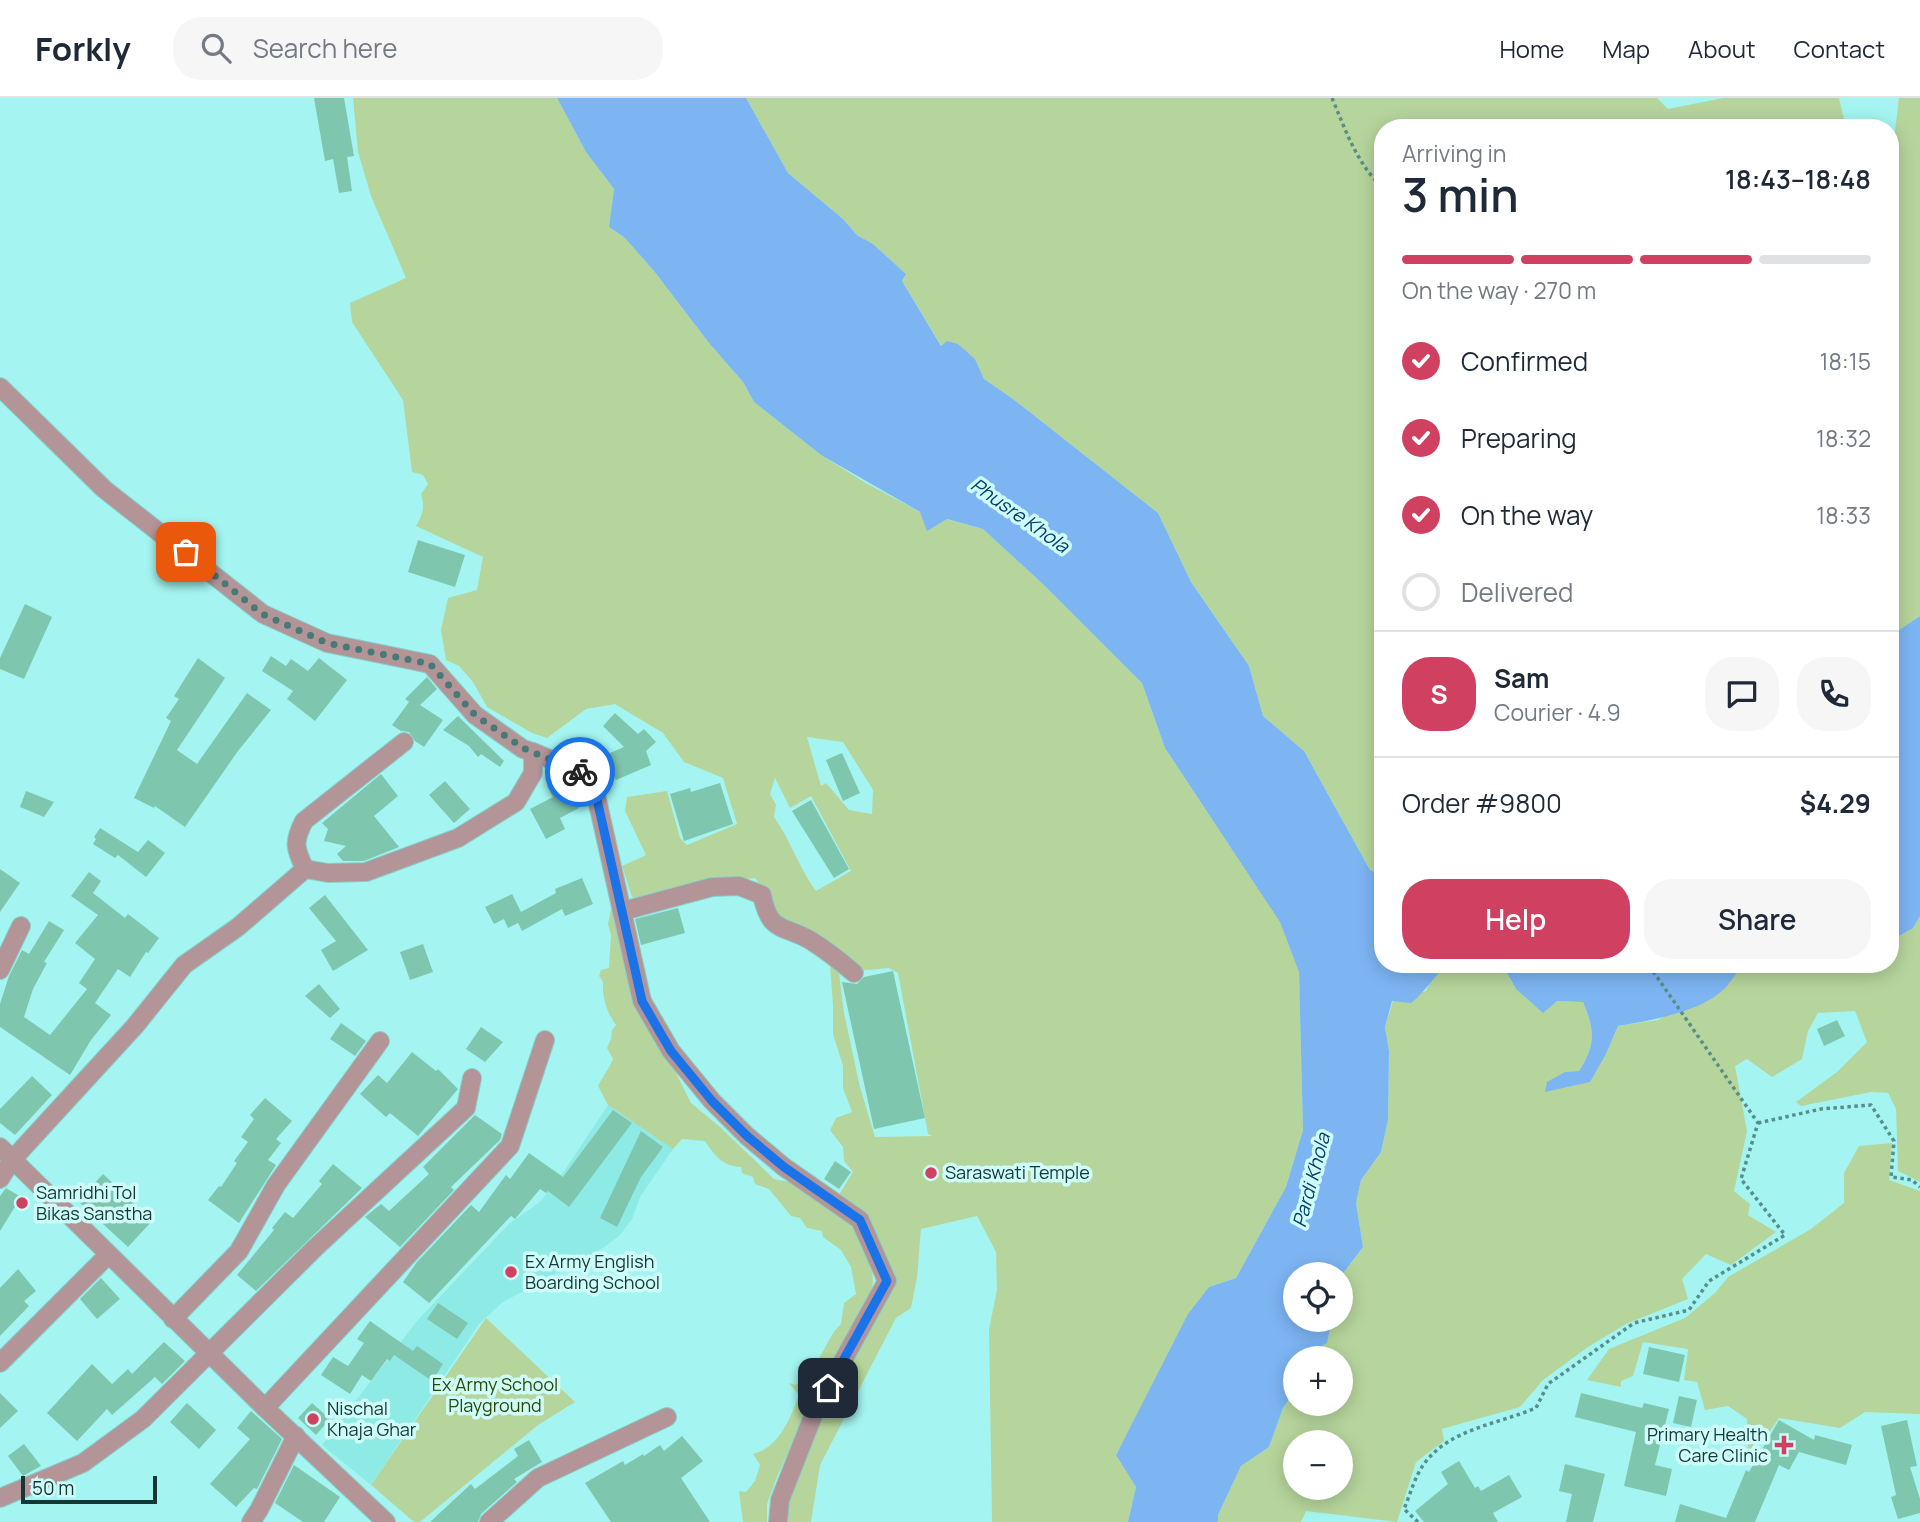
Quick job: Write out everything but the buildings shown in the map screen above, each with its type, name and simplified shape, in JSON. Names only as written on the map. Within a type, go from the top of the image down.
[{"type":"street","points":[[0,387],[104,489],[262,614],[327,643],[430,664],[475,715],[523,748],[592,777],[642,1001],[671,1051],[712,1101],[747,1136],[784,1167],[860,1220],[887,1281],[815,1411],[780,1500],[778,1522]]},
{"type":"street","points":[[305,869],[297,853],[296,836],[304,821],[404,742]]},
{"type":"street","points":[[305,869],[328,873],[366,872],[458,838],[516,802],[533,773],[533,752]]},
{"type":"street","points":[[0,1180],[6,1153],[135,1026],[184,965],[238,926],[305,869]]},
{"type":"street","points":[[624,911],[712,887],[739,886],[762,895],[766,914],[778,928],[833,954],[854,974]]},
{"type":"street","points":[[0,970],[21,926]]},
{"type":"street","points":[[265,1408],[510,1146],[545,1040]]},
{"type":"street","points":[[173,1319],[239,1251],[276,1185],[380,1041]]},
{"type":"street","points":[[0,1498],[83,1463],[142,1419],[316,1247],[466,1108],[472,1079]]},
{"type":"street","points":[[6,1153],[173,1319],[386,1522]]},
{"type":"street","points":[[0,1363],[108,1255]]},
{"type":"street","points":[[489,1522],[538,1479],[667,1417]]},
{"type":"street","points":[[251,1522],[296,1436]]},
{"type":"path","points":[[1332,98],[1351,144],[1366,172],[1374,180]]},
{"type":"path","points":[[1654,973],[1758,1123]]},
{"type":"path","points":[[1758,1123],[1821,1109],[1871,1105],[1894,1141],[1891,1177],[1912,1180],[1920,1187]]},
{"type":"path","points":[[1418,1522],[1404,1509],[1424,1464],[1455,1436],[1536,1408],[1548,1384],[1572,1366],[1634,1323],[1689,1310],[1709,1281],[1784,1234],[1741,1179],[1758,1123]]},
{"type":"shaded area","name":"Ex Army English Boarding School","points":[[608,1105],[673,1149],[640,1197],[632,1219],[620,1235],[603,1248],[503,1302],[479,1324],[371,1485],[322,1445],[417,1321],[510,1223],[540,1202],[565,1170]]},
{"type":"green space","points":[[353,98],[557,98],[586,152],[614,189],[609,227],[624,237],[654,271],[709,343],[743,382],[754,402],[821,455],[866,483],[920,512],[983,529],[1045,586],[1142,683],[1165,748],[1280,921],[1299,971],[1303,1130],[1286,1187],[1236,1278],[1209,1287],[1116,1454],[1136,1487],[1128,1522],[992,1522],[989,1329],[997,1290],[996,1252],[977,1216],[921,1229],[917,1278],[911,1308],[896,1318],[820,1465],[811,1522],[782,1522],[796,1464],[895,1275],[871,1233],[837,1198],[853,1172],[844,1161],[843,1147],[830,1130],[836,1118],[852,1112],[843,1088],[843,1066],[833,1034],[830,964],[827,957],[839,973],[844,1013],[860,1087],[875,1137],[932,1136],[928,1134],[898,973],[889,968],[857,971],[837,948],[816,940],[810,930],[780,923],[766,891],[755,878],[703,885],[644,899],[632,897],[622,866],[646,855],[625,811],[627,797],[667,791],[680,838],[687,845],[737,824],[723,778],[684,762],[663,733],[615,704],[586,709],[547,738],[532,733],[487,707],[473,682],[459,666],[446,660],[441,630],[448,598],[477,590],[483,557],[416,526],[423,510],[421,494],[428,484],[423,475],[412,472],[403,400],[352,322],[350,303],[406,278],[371,196],[358,152]],"holes":[[[807,737],[843,742],[873,790],[872,814],[849,810],[826,783],[821,786]],[[775,778],[790,808],[811,796],[851,871],[816,891],[774,817],[776,805],[770,794]]]},
{"type":"green space","points":[[746,98],[1657,98],[1668,109],[1723,98],[1839,98],[1844,119],[1374,119],[1374,872],[1370,870],[1304,751],[1263,716],[1249,666],[1191,582],[1158,513],[984,379],[975,359],[942,347],[902,281],[906,274],[873,244],[857,235],[843,219],[788,173]]},
{"type":"green space","points":[[1899,98],[1920,98],[1920,616],[1899,630],[1899,119],[1896,119]]},
{"type":"green space","points":[[614,894],[672,1065],[691,1103],[774,1179],[798,1184],[847,1216],[871,1256],[873,1282],[868,1308],[807,1410],[767,1504],[767,1522],[743,1522],[739,1491],[746,1492],[755,1481],[760,1465],[753,1454],[762,1451],[777,1438],[792,1413],[799,1395],[789,1383],[796,1385],[814,1366],[832,1334],[841,1324],[844,1303],[856,1294],[851,1267],[841,1250],[823,1237],[822,1231],[807,1228],[800,1218],[791,1216],[769,1189],[755,1184],[753,1177],[742,1173],[741,1167],[729,1165],[720,1159],[705,1141],[682,1139],[673,1149],[608,1105],[598,1086],[613,1059],[607,1048],[616,1025],[606,1005],[603,982],[599,976],[601,970],[609,968],[611,935],[608,924]]},
{"type":"green space","points":[[1920,916],[1920,1182],[1898,1171],[1896,1109],[1888,1093],[1871,1092],[1801,1106],[1796,1102],[1837,1072],[1867,1042],[1855,1011],[1818,1013],[1808,1031],[1802,1059],[1772,1077],[1747,1059],[1735,1066],[1747,1131],[1734,1191],[1750,1204],[1748,1215],[1776,1232],[1731,1265],[1706,1254],[1682,1279],[1688,1299],[1626,1324],[1588,1347],[1543,1380],[1520,1407],[1442,1429],[1444,1441],[1416,1462],[1397,1522],[1306,1511],[1301,1522],[1218,1522],[1218,1515],[1241,1466],[1269,1447],[1283,1408],[1283,1416],[1353,1416],[1353,1346],[1322,1346],[1327,1343],[1329,1332],[1353,1332],[1352,1262],[1363,1247],[1356,1203],[1361,1180],[1381,1152],[1388,1120],[1389,1051],[1385,1027],[1393,1001],[1426,991],[1438,973],[1507,973],[1516,989],[1557,1001],[1583,1002],[1592,1037],[1585,1062],[1579,1071],[1565,1072],[1546,1091],[1590,1081],[1618,1026],[1658,1020],[1734,973],[1899,973],[1899,936],[1913,928]]},
{"type":"green space","points":[[1892,1143],[1889,1180],[1920,1191],[1920,1414],[1865,1412],[1840,1428],[1779,1418],[1764,1440],[1757,1438],[1748,1454],[1747,1419],[1728,1406],[1705,1410],[1697,1382],[1684,1380],[1688,1349],[1643,1342],[1633,1376],[1621,1381],[1621,1387],[1587,1380],[1609,1349],[1685,1318],[1715,1293],[1728,1277],[1811,1229],[1844,1203],[1844,1173],[1859,1146]]},
{"type":"green space","name":"Ex Army School Playground","points":[[486,1318],[575,1402],[538,1425],[420,1522],[414,1522],[371,1485]]},
{"type":"water","points":[[557,98],[746,98],[788,173],[843,219],[857,235],[873,244],[906,274],[902,281],[941,346],[947,341],[958,344],[975,359],[984,379],[1158,513],[1191,582],[1249,666],[1263,716],[1304,751],[1370,870],[1374,872],[1374,973],[1439,973],[1411,1003],[1392,1001],[1385,1027],[1389,1051],[1388,1120],[1381,1152],[1361,1180],[1356,1203],[1363,1247],[1352,1262],[1283,1262],[1283,1332],[1329,1332],[1327,1343],[1322,1346],[1283,1346],[1283,1408],[1269,1447],[1241,1466],[1218,1515],[1218,1522],[1128,1522],[1136,1487],[1116,1455],[1188,1314],[1209,1287],[1236,1278],[1286,1187],[1303,1130],[1299,972],[1280,922],[1165,748],[1142,683],[1045,586],[983,529],[947,519],[927,531],[920,512],[821,455],[754,402],[743,382],[709,343],[654,271],[624,237],[609,227],[614,189],[586,152]]},
{"type":"water","points":[[1920,616],[1920,916],[1913,928],[1899,936],[1899,630]]},
{"type":"water","points":[[1507,973],[1737,973],[1713,998],[1688,1010],[1618,1026],[1590,1082],[1545,1092],[1547,1082],[1565,1072],[1579,1071],[1585,1062],[1592,1037],[1590,1021],[1583,1002],[1557,1001],[1543,1013],[1516,989]]},
{"type":"way so far","points":[[186,552],[262,614],[327,643],[430,664],[475,715],[523,748],[580,772]]},
{"type":"place","name":"Saraswati Temple","points":[[931,1173]]},
{"type":"place","name":"Samridhi Tol Bikas Sanstha","points":[[22,1203]]},
{"type":"place","name":"Ex Army English Boarding School","points":[[511,1272]]},
{"type":"place","name":"Nischal Khaja Ghar","points":[[313,1419]]},
{"type":"place","name":"Primary Health Care Clinic","points":[[1784,1445]]},
{"type":"route","points":[[580,772],[592,777],[642,1001],[671,1051],[712,1101],[747,1136],[784,1167],[860,1220],[887,1281],[828,1388]]},
{"type":"water label","name":"Phusre Khola","points":[[1020,515]]},
{"type":"water label","name":"Pardi Khola","points":[[1311,1180]]}]
